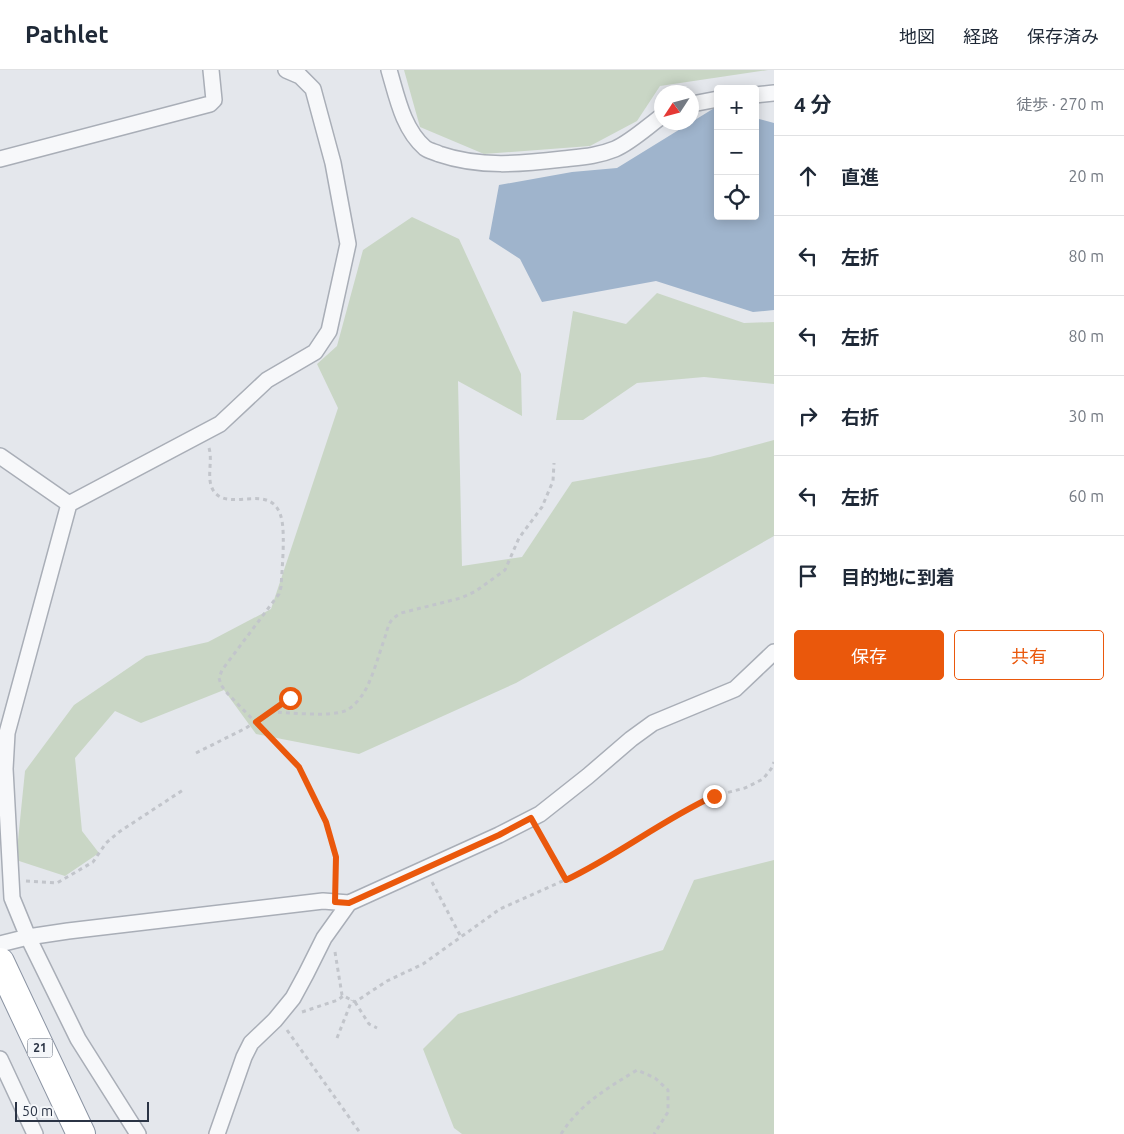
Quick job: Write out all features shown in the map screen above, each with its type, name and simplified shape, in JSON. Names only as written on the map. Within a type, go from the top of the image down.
[{"type":"highway","name":"21","points":[[0,962],[81,1134]]},
{"type":"street","points":[[0,159],[210,104],[214,100],[211,70]]},
{"type":"street","points":[[138,1134],[78,1039],[28,937],[12,898],[3,798],[7,733],[69,504],[220,424],[267,380],[315,352],[329,330],[348,244],[333,163],[313,89],[300,76],[286,70]]},
{"type":"street","points":[[389,70],[411,132],[426,149],[452,158],[482,163],[505,164],[597,155],[617,148],[654,122]]},
{"type":"street","points":[[759,95],[774,94]]},
{"type":"street","points":[[699,103],[714,100]]},
{"type":"street","points":[[0,456],[69,504]]},
{"type":"street","points":[[0,944],[28,937],[68,931],[323,901],[342,902],[425,869],[540,814],[631,739],[654,724],[735,689],[774,652]]},
{"type":"street","points":[[217,1134],[247,1050],[260,1032],[278,1017],[293,998],[342,902]]},
{"type":"street","points":[[0,1059],[35,1134]]},
{"type":"path","points":[[202,434],[207,441],[210,452],[211,483],[212,489],[216,494],[224,498],[266,499],[276,507],[282,522],[282,586],[279,594],[222,670],[219,678],[221,685],[299,767],[326,822],[336,857],[342,902]]},
{"type":"path","points":[[270,712],[332,714],[347,710],[353,706],[364,692],[388,624],[393,617],[401,612],[461,598],[476,591],[505,570],[519,538],[542,507],[553,481],[554,463]]},
{"type":"path","points":[[196,753],[256,722],[290,698]]},
{"type":"path","points":[[336,1038],[353,1001],[387,981],[423,964],[500,909],[585,871],[701,802],[714,796],[745,788],[763,779],[774,762]]},
{"type":"path","points":[[11,880],[57,883],[93,862],[106,843],[119,832],[183,790]]},
{"type":"path","points":[[531,818],[566,880]]},
{"type":"path","points":[[425,869],[461,937]]},
{"type":"path","points":[[328,931],[332,940],[342,995],[353,1001],[369,1024],[376,1028]]},
{"type":"path","points":[[278,1017],[289,1017],[338,1000],[343,996]]},
{"type":"path","points":[[278,1017],[362,1134]]},
{"type":"path","points":[[561,1134],[593,1098],[637,1070],[655,1078],[668,1090],[668,1112],[654,1134]]},
{"type":"green space","points":[[404,70],[768,70],[667,85],[654,85],[654,95],[637,121],[590,146],[484,154],[420,127]]},
{"type":"green space","points":[[412,217],[459,239],[521,374],[522,416],[458,381],[462,566],[522,557],[572,482],[710,457],[774,440],[774,536],[516,683],[359,754],[256,734],[224,690],[141,723],[115,711],[75,758],[82,831],[99,853],[65,876],[16,860],[25,771],[74,705],[146,656],[208,642],[271,609],[338,408],[317,364],[337,346],[363,250]]},
{"type":"green space","points":[[657,293],[744,323],[774,322],[774,384],[704,377],[637,383],[583,420],[556,420],[573,311],[626,324]]},
{"type":"green space","points":[[774,860],[774,1134],[462,1134],[454,1128],[423,1049],[458,1014],[663,950],[694,880]]},
{"type":"water","points":[[714,108],[714,220],[759,220],[759,119],[774,123],[774,310],[753,312],[656,281],[542,302],[520,259],[489,239],[499,185],[572,172],[617,168],[679,130],[699,130],[699,117]]},
{"type":"route","points":[[290,698],[256,722],[299,767],[326,822],[336,857],[335,902],[349,903],[499,835],[531,818],[566,880],[585,871],[651,830],[714,796]]}]
